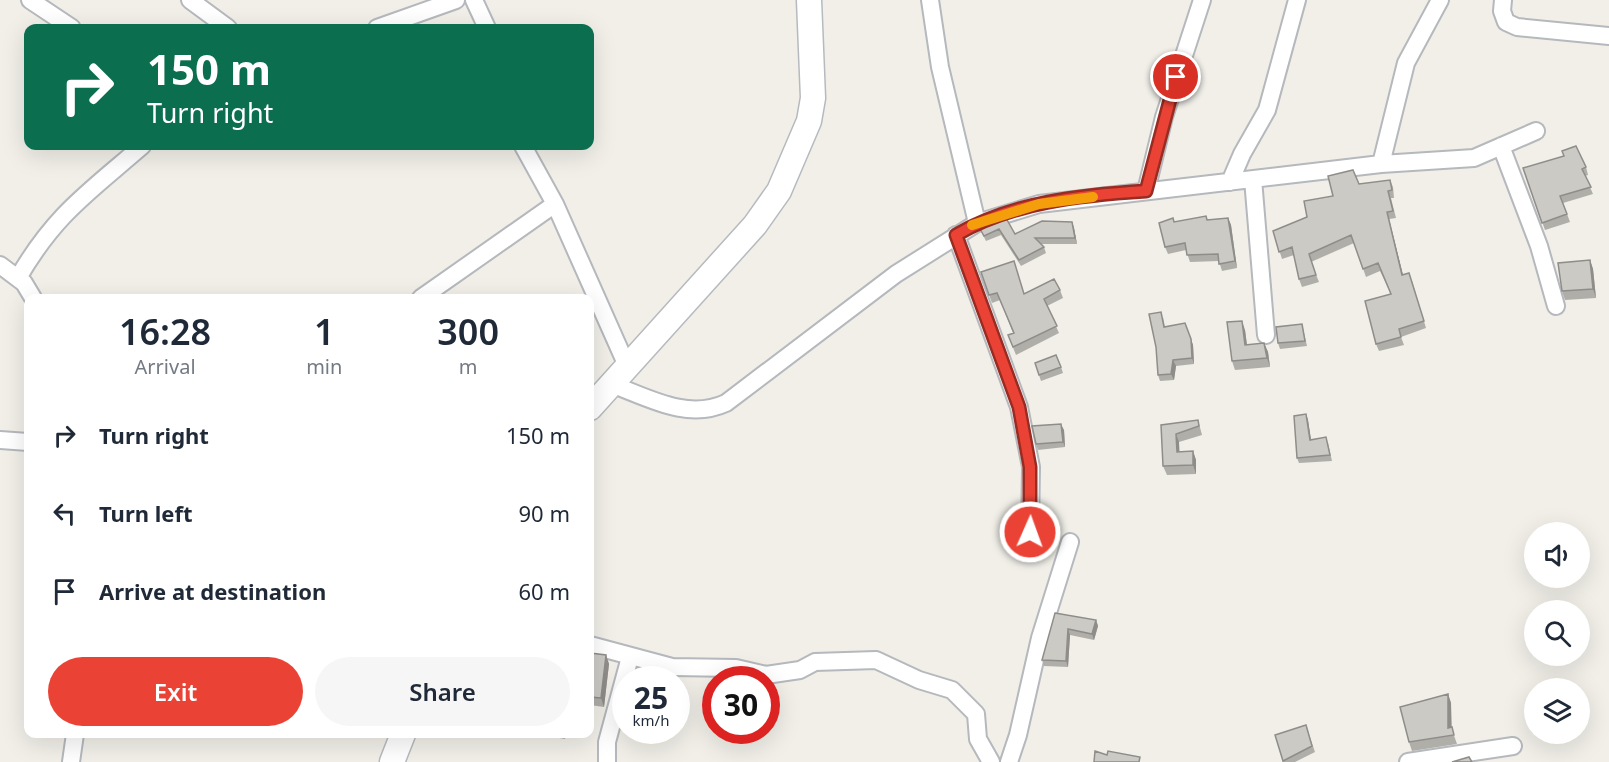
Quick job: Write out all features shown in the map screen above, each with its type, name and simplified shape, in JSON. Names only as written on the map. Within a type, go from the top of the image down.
[{"type":"main road","points":[[594,403],[754,225],[779,191],[809,121],[813,98],[809,0]]},
{"type":"main road","points":[[392,762],[401,738]]},
{"type":"street","points":[[30,0],[66,24]]},
{"type":"street","points":[[190,0],[223,24]]},
{"type":"street","points":[[388,24],[456,0]]},
{"type":"street","points":[[474,0],[485,24]]},
{"type":"street","points":[[930,0],[940,67],[977,223]]},
{"type":"street","points":[[1146,191],[1164,117],[1202,0]]},
{"type":"street","points":[[1230,182],[1267,110],[1297,0]]},
{"type":"street","points":[[1381,164],[1406,63],[1440,0]]},
{"type":"street","points":[[1503,0],[1502,11],[1506,22],[1516,27],[1609,36]]},
{"type":"street","points":[[611,384],[672,407],[702,411],[715,409],[726,404],[896,274],[956,235],[977,223],[1039,204],[1381,164],[1474,158],[1536,131]]},
{"type":"street","points":[[1501,146],[1539,246],[1556,306]]},
{"type":"street","points":[[18,278],[35,248],[72,204],[137,150]]},
{"type":"street","points":[[525,150],[555,204],[627,366]]},
{"type":"street","points":[[1253,179],[1266,335]]},
{"type":"street","points":[[427,294],[555,204]]},
{"type":"street","points":[[956,235],[1019,407],[1030,467],[1030,532]]},
{"type":"street","points":[[0,265],[18,278],[30,294]]},
{"type":"street","points":[[0,440],[24,442]]},
{"type":"street","points":[[1009,762],[1018,735],[1040,638],[1070,542]]},
{"type":"street","points":[[594,646],[672,667],[736,668],[766,675],[800,670],[815,662],[876,660],[919,680],[952,690],[976,714],[978,739],[991,762]]},
{"type":"street","points":[[607,762],[607,742],[630,657]]},
{"type":"street","points":[[71,762],[74,738]]},
{"type":"street","points":[[1408,762],[1513,746]]},
{"type":"building","points":[[1576,146],[1586,167],[1582,169],[1591,187],[1560,196],[1567,214],[1542,223],[1523,168],[1564,156],[1562,151]]},
{"type":"building","points":[[1353,170],[1359,184],[1390,180],[1392,190],[1388,191],[1393,211],[1387,212],[1402,275],[1409,273],[1424,321],[1399,329],[1401,337],[1376,344],[1365,301],[1391,294],[1378,263],[1363,269],[1351,235],[1309,254],[1316,275],[1299,279],[1292,247],[1279,252],[1273,231],[1307,217],[1304,201],[1333,196],[1328,176]]},
{"type":"building","points":[[1206,216],[1207,220],[1228,218],[1235,261],[1219,264],[1218,254],[1187,255],[1185,243],[1165,247],[1159,223],[1173,218],[1174,222]]},
{"type":"building","points":[[1006,218],[1015,234],[1042,221],[1072,222],[1075,238],[1035,238],[1044,247],[1019,260],[999,229],[984,236],[979,227]]},
{"type":"building","points":[[1590,260],[1593,289],[1562,291],[1558,263]]},
{"type":"building","points":[[1014,261],[1024,294],[1054,279],[1060,290],[1044,299],[1057,326],[1013,347],[1008,335],[1014,333],[997,293],[989,295],[981,272]]},
{"type":"building","points":[[1161,312],[1164,327],[1185,323],[1191,339],[1192,358],[1173,360],[1171,374],[1158,375],[1156,347],[1149,314]]},
{"type":"building","points":[[1242,321],[1245,345],[1264,343],[1267,358],[1232,361],[1227,322]]},
{"type":"building","points":[[1302,324],[1305,341],[1278,343],[1276,327]]},
{"type":"building","points":[[1056,355],[1061,367],[1039,375],[1035,363]]},
{"type":"building","points":[[1306,414],[1310,440],[1326,437],[1330,455],[1297,458],[1294,416]]},
{"type":"building","points":[[1198,420],[1199,426],[1176,434],[1177,452],[1193,451],[1193,465],[1163,466],[1161,425]]},
{"type":"building","points":[[1061,424],[1063,442],[1036,444],[1032,426]]},
{"type":"building","points":[[1055,613],[1096,620],[1092,634],[1068,629],[1066,661],[1042,660]]},
{"type":"building","points":[[594,654],[606,655],[601,698],[594,697]]},
{"type":"building","points":[[1448,694],[1448,728],[1452,727],[1454,735],[1409,742],[1400,707]]},
{"type":"building","points":[[1306,725],[1312,746],[1283,761],[1275,735]]},
{"type":"building","points":[[1095,751],[1107,755],[1108,751],[1140,757],[1139,762],[1094,762]]},
{"type":"building","points":[[1469,757],[1472,762],[1452,762]]},
{"type":"slow traffic","points":[[972,225],[1039,204],[1093,197]]},
{"type":"route","points":[[1030,532],[1032,491],[1030,467],[1028,445],[1019,407],[956,235],[977,223],[1039,204],[1146,191],[1176,77]]}]
